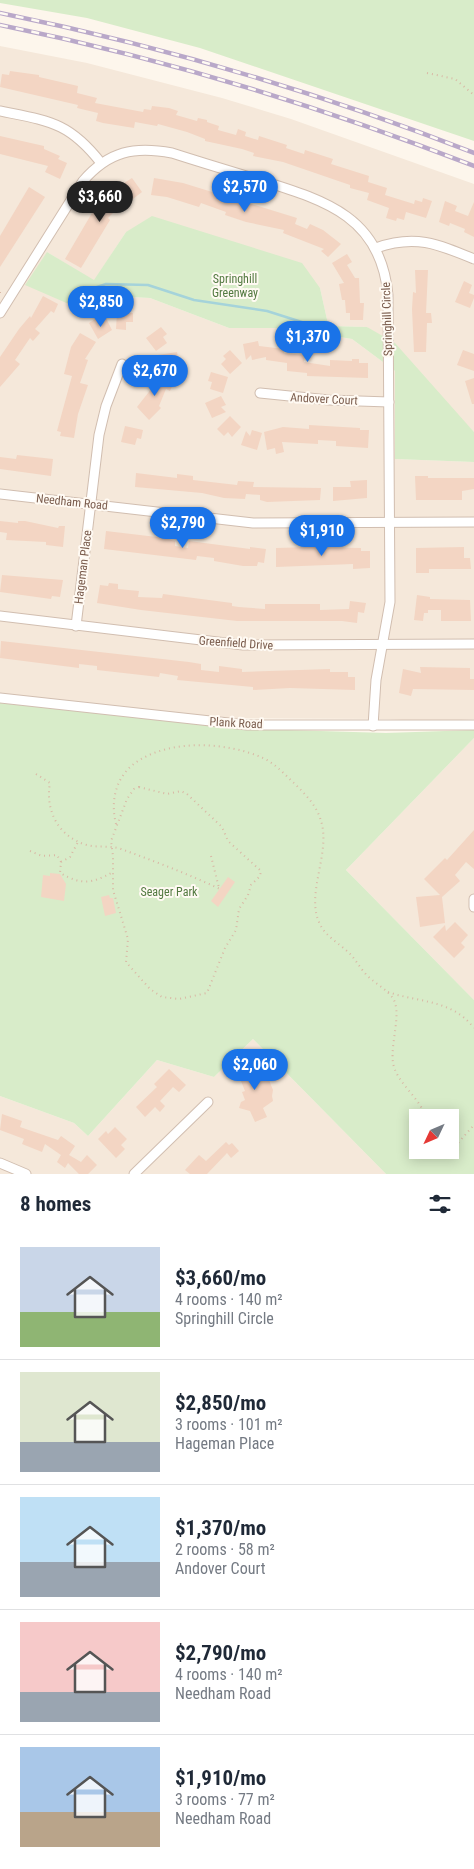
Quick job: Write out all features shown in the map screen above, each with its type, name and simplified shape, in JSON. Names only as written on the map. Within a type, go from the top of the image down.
[{"type":"street","points":[[0,111],[47,120],[64,128],[79,137],[100,163]]},
{"type":"street","name":"Springhill Circle","points":[[0,313],[83,181],[100,163],[121,154],[151,149],[172,153],[306,194],[332,206],[354,221],[376,248],[385,276],[388,294],[390,602],[376,680],[373,726]]},
{"type":"street","points":[[376,248],[396,242],[422,241],[445,247],[474,259]]},
{"type":"street","name":"Hageman Place","points":[[76,626],[99,435],[106,406],[122,364]]},
{"type":"street","name":"Andover Court","points":[[260,393],[329,400],[389,402]]},
{"type":"street","name":"Needham Road","points":[[0,494],[253,523],[474,522]]},
{"type":"street","name":"Greenfield Drive","points":[[0,616],[243,645],[474,644]]},
{"type":"street","name":"Plank Road","points":[[0,698],[228,724],[474,725]]},
{"type":"street","points":[[474,899],[474,907]]},
{"type":"street","points":[[134,1174],[208,1102]]},
{"type":"street","points":[[0,1163],[26,1174]]},
{"type":"path","points":[[426,73],[455,79],[474,95]]},
{"type":"path","points":[[116,824],[112,804],[120,782],[131,766],[151,755],[170,749],[204,747],[238,751],[268,761],[305,794],[322,821],[323,842],[316,905],[321,926],[395,1002],[398,1012],[392,1038],[395,1071],[418,1100],[422,1109]]},
{"type":"path","points":[[36,774],[50,783],[48,803],[54,819],[62,830],[78,842],[96,846],[111,846],[219,889],[211,856]]},
{"type":"path","points":[[136,787],[170,794],[184,792],[222,827],[228,841],[261,871],[260,876],[251,885],[248,895],[239,909],[236,930],[225,948],[207,993],[179,999],[162,997],[150,989],[128,966],[126,958],[128,939],[113,890],[111,846],[116,824],[127,799],[136,787]]},
{"type":"path","points":[[61,862],[70,857],[78,842]]},
{"type":"path","points":[[30,851],[42,856],[57,855],[61,862],[60,873],[86,883],[112,872]]},
{"type":"path","points":[[386,991],[447,1006],[466,1019],[474,1028]]},
{"type":"path","points":[[459,1142],[474,1125]]},
{"type":"shaded area","points":[[0,46],[87,63],[222,98],[291,119],[474,184],[474,432],[367,327],[331,326],[328,324],[320,288],[126,232],[94,281],[47,252],[78,308],[111,296],[150,298],[229,328],[285,328],[352,339],[395,371],[395,459],[474,462],[474,719],[434,722],[388,719],[225,718],[0,694]]},
{"type":"shaded area","points":[[474,738],[474,1000],[346,870]]},
{"type":"shaded area","points":[[253,1039],[386,1174],[0,1174],[0,1096],[74,1123],[88,1136],[157,1060],[214,1077]]},
{"type":"green space","points":[[0,0],[474,0],[474,141],[200,48],[87,18],[0,3]]},
{"type":"green space","name":"Springhill Greenway","points":[[152,216],[302,263],[320,288],[328,324],[331,326],[367,327],[395,343],[474,432],[474,462],[395,459],[395,371],[352,339],[285,328],[229,328],[150,298],[111,296],[78,308],[25,285],[47,252],[94,280],[126,232]]},
{"type":"green space","name":"Seager Park","points":[[0,703],[255,729],[386,733],[474,730],[474,738],[346,870],[474,1000],[474,1174],[386,1174],[253,1039],[214,1077],[157,1060],[88,1136],[74,1123],[0,1096]]},
{"type":"building","points":[[10,71],[39,75],[39,77],[78,86],[77,93],[97,98],[95,103],[143,112],[144,109],[151,110],[152,106],[169,108],[178,111],[176,115],[197,121],[198,118],[207,120],[207,122],[219,126],[218,130],[236,135],[238,129],[246,132],[245,136],[258,140],[259,136],[287,145],[286,148],[304,154],[305,150],[333,159],[331,164],[369,176],[368,182],[387,188],[385,195],[414,204],[415,200],[422,202],[423,198],[432,201],[426,218],[406,212],[404,220],[397,218],[396,221],[386,218],[389,208],[367,200],[369,193],[350,188],[350,185],[283,162],[253,156],[254,153],[205,141],[205,139],[187,132],[158,124],[157,126],[135,122],[134,128],[103,123],[96,121],[98,113],[77,108],[78,105],[0,87],[2,74],[9,75]]},
{"type":"building","points":[[0,136],[44,146],[44,149],[60,156],[58,159],[67,163],[60,179],[45,172],[48,166],[0,154]]},
{"type":"building","points":[[132,178],[142,192],[129,202],[127,199],[108,218],[110,220],[81,268],[65,259],[99,201],[111,190],[116,195],[127,188],[124,183]]},
{"type":"building","points":[[154,178],[183,183],[297,218],[295,224],[307,229],[310,224],[323,230],[341,244],[328,257],[321,251],[324,249],[283,233],[284,230],[246,222],[225,215],[226,212],[201,203],[199,207],[167,197],[151,195]]},
{"type":"building","points":[[29,187],[45,197],[0,267],[0,236]]},
{"type":"building","points":[[445,201],[457,206],[455,211],[468,216],[474,202],[474,237],[464,232],[465,229],[450,223],[449,226],[439,222]]},
{"type":"building","points":[[347,254],[352,262],[347,265],[355,278],[359,278],[360,303],[364,303],[363,320],[350,320],[350,313],[346,313],[345,300],[342,300],[339,284],[344,283],[332,263]]},
{"type":"building","points":[[415,270],[428,270],[426,313],[431,313],[432,323],[427,323],[426,352],[414,352],[412,309],[413,292],[416,293]]},
{"type":"building","points":[[464,281],[472,285],[469,293],[474,295],[474,298],[470,308],[455,302]]},
{"type":"building","points":[[43,296],[58,304],[54,313],[51,311],[35,329],[40,333],[33,341],[30,338],[15,360],[20,364],[0,387],[0,357],[19,329],[30,316],[31,318]]},
{"type":"building","points":[[117,312],[133,313],[133,322],[126,322],[126,330],[116,329]]},
{"type":"building","points":[[97,318],[99,322],[106,318],[112,330],[98,339],[89,323]]},
{"type":"building","points":[[161,327],[167,334],[163,337],[167,343],[156,351],[146,338]]},
{"type":"building","points":[[80,333],[96,342],[85,359],[88,360],[80,383],[88,385],[78,414],[74,438],[60,436],[61,432],[57,431],[72,376],[64,374],[71,347]]},
{"type":"building","points":[[258,341],[259,346],[284,349],[284,353],[305,355],[304,362],[330,366],[330,360],[352,361],[352,359],[359,359],[359,363],[368,363],[368,378],[307,376],[307,373],[287,371],[287,363],[266,360],[266,357],[252,360],[251,355],[246,360],[243,344]]},
{"type":"building","points":[[230,350],[242,363],[230,374],[221,364],[226,359],[223,356]]},
{"type":"building","points":[[463,350],[474,354],[474,371],[457,365]]},
{"type":"building","points":[[177,352],[180,369],[161,372],[158,355]]},
{"type":"building","points":[[211,372],[228,377],[223,393],[210,389],[212,382],[208,381]]},
{"type":"building","points":[[158,375],[174,382],[170,391],[166,389],[159,406],[161,408],[149,420],[137,407],[152,388]]},
{"type":"building","points":[[474,378],[474,404],[472,404],[465,381]]},
{"type":"building","points":[[221,396],[226,405],[221,407],[226,412],[212,418],[205,403]]},
{"type":"building","points":[[230,416],[241,427],[232,437],[228,432],[224,436],[217,429]]},
{"type":"building","points":[[309,425],[369,430],[368,448],[336,446],[336,441],[318,440],[318,444],[282,442],[284,452],[276,454],[275,448],[267,450],[264,432],[283,427],[309,429]]},
{"type":"building","points":[[125,426],[143,430],[141,439],[137,438],[135,445],[121,442]]},
{"type":"building","points":[[252,430],[262,433],[257,450],[241,445],[246,431],[250,436]]},
{"type":"building","points":[[17,455],[53,459],[51,476],[0,469],[0,457],[16,459]]},
{"type":"building","points":[[136,473],[177,478],[177,474],[193,476],[193,480],[237,485],[238,481],[254,482],[253,487],[321,488],[320,500],[267,502],[260,500],[260,495],[246,494],[245,499],[224,498],[202,493],[135,487]]},
{"type":"building","points":[[415,476],[428,476],[428,478],[474,478],[474,489],[462,491],[462,500],[416,500]]},
{"type":"building","points":[[367,480],[367,498],[333,501],[333,487],[351,487],[350,481]]},
{"type":"building","points":[[0,521],[18,523],[18,521],[25,521],[58,528],[59,526],[65,526],[63,547],[46,545],[46,542],[6,540],[7,533],[0,532]]},
{"type":"building","points":[[106,531],[165,538],[175,541],[175,546],[188,548],[189,541],[250,549],[250,547],[266,549],[264,563],[258,562],[257,566],[243,566],[214,561],[214,558],[197,556],[196,560],[104,549]]},
{"type":"building","points":[[464,547],[464,558],[470,558],[471,569],[429,569],[429,573],[416,573],[416,548]]},
{"type":"building","points":[[276,548],[361,548],[361,551],[370,551],[370,568],[353,569],[353,564],[276,567]]},
{"type":"building","points":[[2,575],[63,580],[60,597],[52,596],[51,599],[0,592]]},
{"type":"building","points":[[109,583],[118,584],[118,589],[139,591],[138,597],[162,598],[163,594],[232,603],[232,606],[239,607],[265,609],[265,604],[320,604],[320,610],[349,609],[350,601],[366,603],[364,613],[358,612],[357,623],[342,621],[237,621],[97,603],[100,585],[108,586]]},
{"type":"building","points":[[417,595],[430,597],[430,599],[470,600],[471,621],[441,621],[441,610],[428,610],[428,613],[424,613],[423,621],[414,620]]},
{"type":"building","points":[[1,641],[189,662],[201,664],[201,670],[219,672],[219,666],[242,669],[242,672],[330,669],[330,672],[348,672],[348,677],[355,677],[355,690],[290,688],[253,690],[253,687],[177,680],[178,676],[160,673],[159,677],[97,670],[97,666],[79,664],[79,668],[0,658]]},
{"type":"building","points":[[420,667],[470,668],[470,679],[474,679],[474,690],[413,689],[411,696],[399,693],[403,669],[421,673]]},
{"type":"building","points":[[474,830],[474,869],[466,862],[455,875],[460,881],[442,897],[445,923],[420,927],[416,897],[440,895],[424,879],[445,858],[447,860]]},
{"type":"building","points":[[50,873],[60,874],[66,884],[64,901],[41,897],[43,875],[50,876]]},
{"type":"building","points":[[228,877],[235,882],[218,907],[211,901]]},
{"type":"building","points":[[109,895],[110,898],[113,898],[116,913],[105,916],[101,897]]},
{"type":"building","points":[[455,922],[468,935],[461,943],[465,947],[454,958],[433,937],[445,925],[446,931]]},
{"type":"building","points":[[255,1067],[265,1070],[273,1090],[273,1101],[263,1108],[267,1117],[255,1122],[250,1111],[239,1108],[241,1102],[245,1100],[242,1092],[245,1091],[241,1081],[236,1080],[233,1074],[241,1069],[247,1070]]},
{"type":"building","points":[[169,1069],[186,1085],[179,1092],[173,1087],[160,1101],[165,1106],[160,1112],[155,1107],[145,1117],[136,1107],[157,1087],[154,1084]]},
{"type":"building","points":[[2,1114],[22,1121],[20,1127],[58,1140],[61,1136],[75,1146],[69,1155],[81,1162],[87,1155],[97,1165],[88,1174],[79,1174],[68,1163],[65,1168],[57,1162],[61,1155],[45,1144],[42,1152],[22,1144],[24,1139],[0,1130]]},
{"type":"building","points":[[115,1127],[127,1139],[121,1145],[125,1149],[116,1158],[98,1139],[106,1131],[108,1134]]},
{"type":"building","points":[[226,1142],[229,1145],[232,1143],[239,1151],[231,1158],[227,1153],[207,1174],[190,1174],[185,1170],[199,1155],[206,1161]]},
{"type":"waterway","points":[[83,298],[91,289],[106,284],[148,285],[194,300],[267,311],[308,324]]},
{"type":"railway","points":[[0,13],[121,40],[240,73],[358,110],[474,153]]},
{"type":"railway","points":[[0,25],[61,38],[240,85],[358,123],[474,166]]}]
